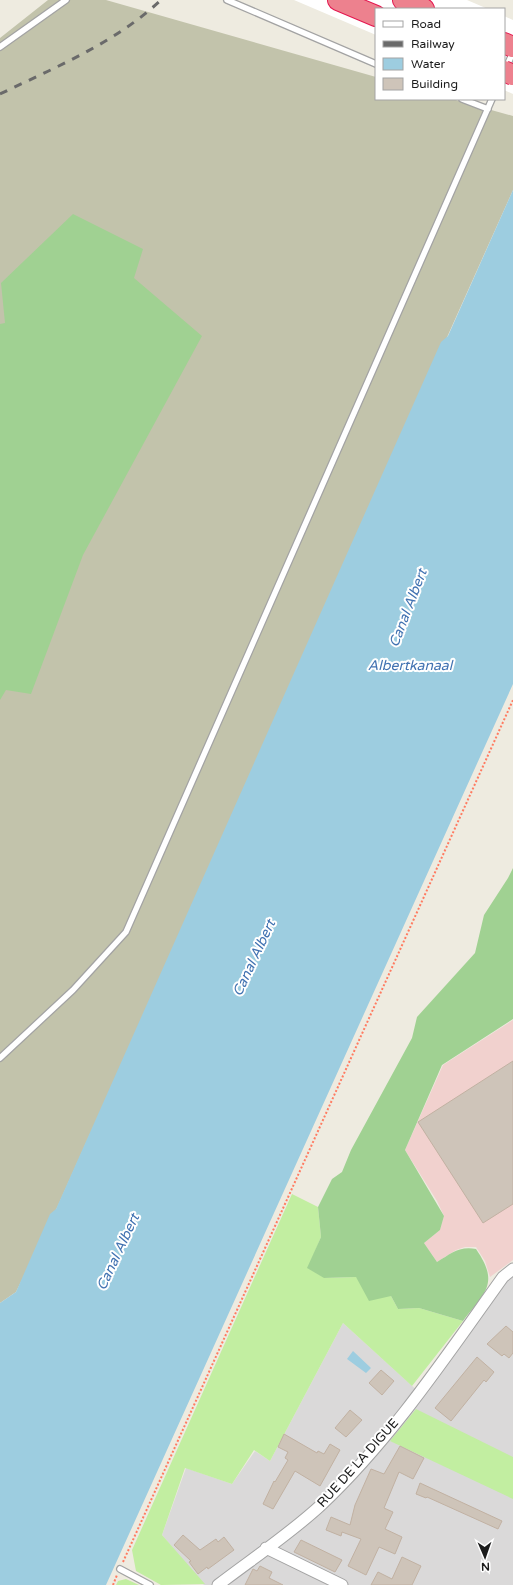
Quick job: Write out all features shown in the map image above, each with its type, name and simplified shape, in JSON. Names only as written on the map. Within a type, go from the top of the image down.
[{"type":"highway","points":[[338,0],[375,16]]},
{"type":"highway","points":[[403,0],[422,8]]},
{"type":"street","name":"RUE DE LA DIGUE","points":[[218,1585],[321,1505],[342,1484],[386,1434],[446,1356],[503,1277],[513,1269]]},
{"type":"street","points":[[266,1548],[342,1585]]},
{"type":"lane","points":[[0,47],[66,0]]},
{"type":"lane","points":[[227,0],[375,64]]},
{"type":"lane","points":[[505,70],[513,52]]},
{"type":"lane","points":[[465,100],[488,109]]},
{"type":"lane","points":[[0,1058],[73,990],[126,932],[492,100]]},
{"type":"lane","points":[[120,1570],[150,1585]]},
{"type":"path","points":[[113,1585],[513,700]]},
{"type":"shaded area","points":[[48,0],[106,0],[375,77],[375,100],[456,100],[513,116],[513,190],[56,1210],[16,1292],[0,1303],[0,38]]},
{"type":"shaded area","points":[[513,1020],[513,1260],[490,1277],[485,1261],[476,1247],[465,1247],[456,1250],[437,1262],[424,1243],[440,1230],[444,1216],[437,1201],[405,1150],[443,1065]]},
{"type":"shaded area","points":[[513,1273],[513,1585],[204,1585],[162,1535],[186,1468],[232,1484],[255,1451],[270,1461],[343,1323],[421,1394]]},
{"type":"green space","points":[[73,214],[143,249],[134,278],[202,336],[83,555],[31,694],[6,690],[0,700],[0,324],[5,323],[1,283]]},
{"type":"green space","points":[[513,868],[513,1019],[442,1065],[405,1150],[444,1216],[440,1230],[424,1243],[437,1262],[459,1250],[470,1248],[476,1249],[487,1271],[487,1287],[483,1295],[463,1321],[419,1308],[398,1309],[391,1296],[369,1301],[356,1277],[324,1278],[307,1268],[321,1237],[318,1207],[332,1179],[342,1172],[351,1150],[412,1038],[417,1017],[475,953],[484,915]]},
{"type":"green space","points":[[292,1194],[318,1207],[321,1237],[308,1268],[325,1278],[356,1277],[391,1296],[398,1309],[419,1308],[463,1321],[412,1386],[343,1323],[270,1461],[254,1450],[232,1484],[185,1468],[162,1535],[205,1584],[161,1585],[136,1571],[132,1550]]},
{"type":"green space","points":[[416,1409],[513,1457],[513,1499],[390,1441]]},
{"type":"green space","points":[[126,1579],[139,1585],[116,1585],[118,1581]]},
{"type":"water","name":"Albertkanaal","points":[[513,190],[513,684],[106,1585],[0,1585],[0,1303],[16,1292],[50,1214],[56,1209],[441,342],[448,336]]},
{"type":"water","points":[[353,1351],[371,1368],[366,1373],[347,1359]]},
{"type":"pier","points":[[294,0],[467,0],[486,8],[375,8],[375,35]]},
{"type":"pier","points":[[505,16],[513,20],[513,94],[505,90]]},
{"type":"building","points":[[513,1061],[513,1204],[483,1223],[418,1122]]},
{"type":"building","points":[[506,1326],[513,1332],[513,1353],[509,1358],[504,1354],[502,1356],[487,1344]]},
{"type":"building","points":[[477,1357],[494,1372],[486,1382],[484,1380],[451,1421],[435,1408]]},
{"type":"building","points":[[381,1370],[394,1381],[382,1395],[369,1383]]},
{"type":"building","points":[[350,1410],[362,1420],[346,1437],[335,1428]]},
{"type":"building","points":[[284,1434],[317,1453],[318,1451],[324,1454],[330,1444],[340,1450],[320,1486],[295,1471],[273,1509],[263,1504],[274,1481],[275,1482],[288,1460],[285,1458],[288,1452],[278,1447]]},
{"type":"building","points":[[400,1446],[424,1458],[413,1479],[399,1472],[384,1508],[393,1512],[385,1529],[402,1537],[395,1554],[379,1547],[366,1575],[348,1566],[361,1539],[342,1532],[341,1536],[326,1530],[331,1517],[350,1525],[355,1505],[371,1469],[384,1474]]},
{"type":"building","points":[[420,1483],[502,1521],[498,1529],[427,1497],[426,1498],[416,1494]]},
{"type":"building","points":[[183,1535],[200,1550],[216,1539],[218,1542],[224,1537],[234,1550],[208,1569],[207,1567],[198,1574],[189,1562],[191,1561],[174,1545]]},
{"type":"building","points":[[301,1540],[342,1560],[335,1572],[294,1552]]},
{"type":"building","points":[[402,1557],[421,1566],[412,1585],[371,1585],[378,1572],[392,1579]]},
{"type":"building","points":[[260,1566],[272,1572],[269,1578],[283,1585],[245,1585],[253,1569],[257,1571]]},
{"type":"railway","points":[[0,94],[105,42],[161,0]]},
{"type":"water label","name":"Canal Albert","points":[[408,608]]},
{"type":"water label","name":"Canal Albert","points":[[254,958]]},
{"type":"water label","name":"Canal Albert","points":[[118,1252]]}]
